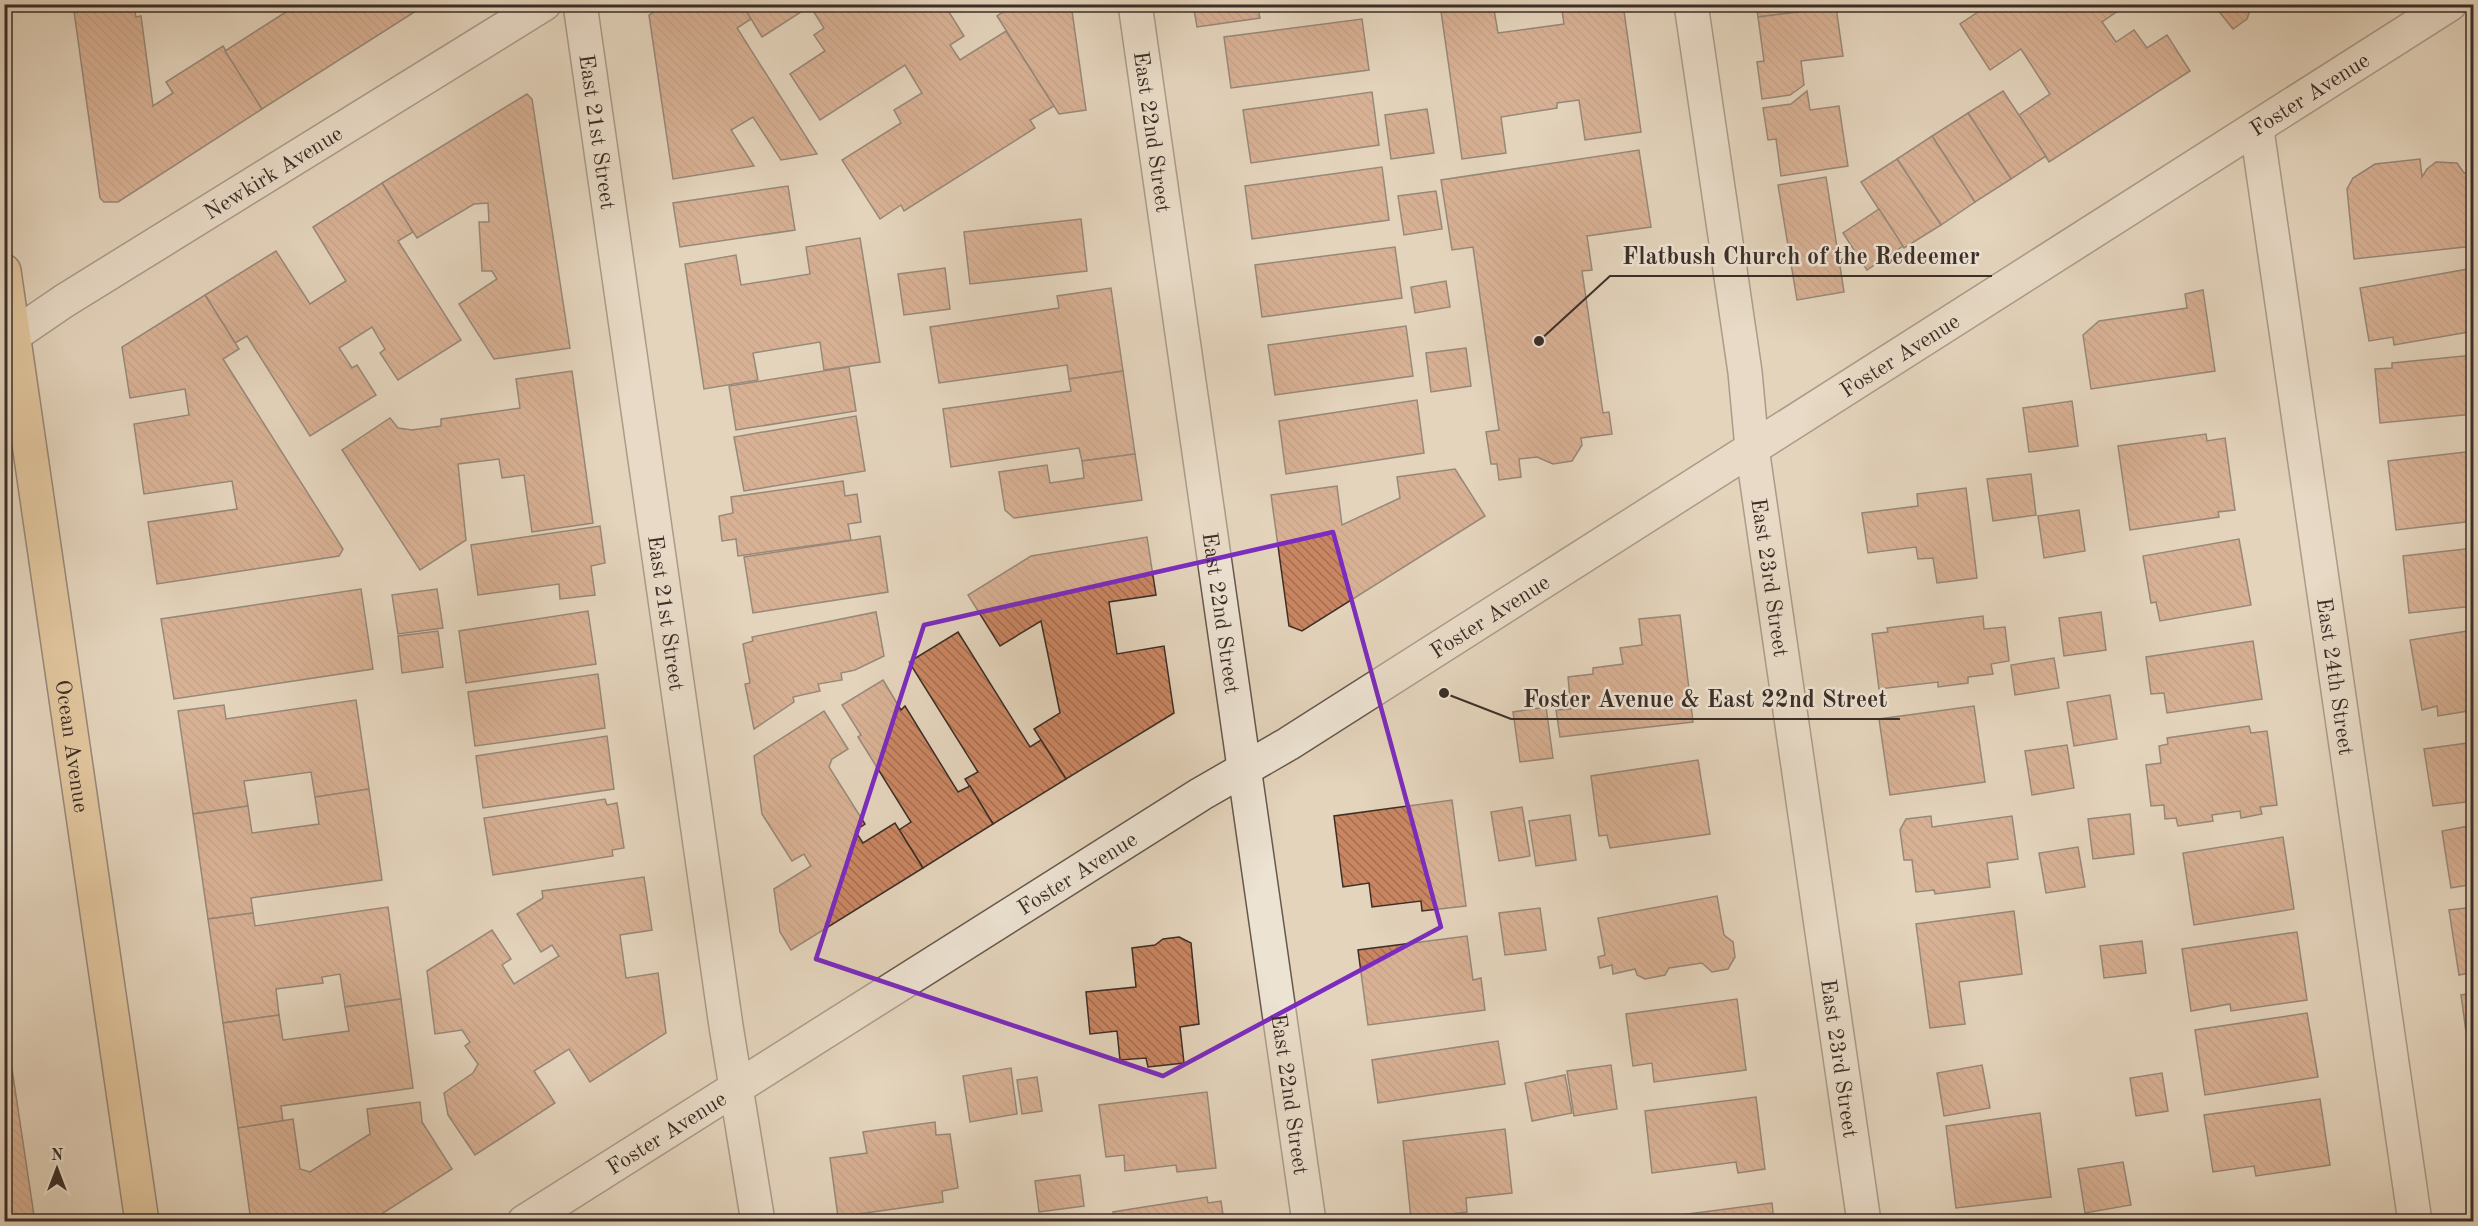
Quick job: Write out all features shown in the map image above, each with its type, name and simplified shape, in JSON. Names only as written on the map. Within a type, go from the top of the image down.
[{"type":"main road","name":"Ocean Avenue","points":[[4,271],[9,339],[142,1221]]},
{"type":"street","name":"Newkirk Avenue","points":[[9,339],[64,301],[544,4]]},
{"type":"street","name":"East 21st Street","points":[[580,4],[758,1221]]},
{"type":"street","name":"East 22nd Street","points":[[1135,4],[1309,1221]]},
{"type":"street","name":"East 23rd Street","points":[[1691,4],[1745,372],[1752,448],[1863,1221]]},
{"type":"street","name":"Foster Avenue","points":[[524,1221],[1243,769],[1288,744],[2257,130],[2450,4]]},
{"type":"street","name":"East 24th Street","points":[[2257,130],[2415,1221]]},
{"type":"highlighted area","points":[[1333,532],[1441,927],[1163,1076],[816,959],[924,625]]},
{"type":"building","points":[[73,4],[140,4],[134,8],[136,17],[141,16],[153,106],[173,93],[166,82],[223,46],[262,109],[118,202],[104,202],[100,198]]},
{"type":"building","points":[[281,4],[427,4],[262,109],[225,51],[286,12]]},
{"type":"building","points":[[666,4],[742,4],[751,19],[737,28],[817,154],[781,160],[753,117],[731,130],[754,166],[673,179],[649,15]]},
{"type":"building","points":[[742,4],[944,4],[964,36],[950,45],[960,60],[1006,31],[1054,106],[1030,120],[1035,128],[904,211],[901,205],[880,219],[842,160],[901,123],[894,110],[922,93],[905,65],[820,120],[790,74],[825,51],[814,35],[824,28],[810,6],[762,37]]},
{"type":"building","points":[[1015,4],[1071,4],[1086,110],[1059,114],[997,16]]},
{"type":"building","points":[[1193,4],[1257,4],[1260,18],[1197,27]]},
{"type":"building","points":[[1321,4],[1351,4],[1322,9]]},
{"type":"building","points":[[1440,4],[1493,4],[1498,33],[1564,24],[1561,4],[1623,4],[1641,132],[1585,140],[1579,100],[1557,103],[1557,108],[1501,117],[1506,153],[1462,159]]},
{"type":"building","points":[[1756,4],[1836,4],[1836,7],[1758,17]]},
{"type":"building","points":[[1990,4],[2128,4],[2102,22],[2116,42],[2134,30],[2147,48],[2167,35],[2190,71],[2049,162],[2019,115],[2050,94],[2021,49],[1990,70],[1960,24]]},
{"type":"building","points":[[2213,4],[2258,4],[2250,10],[2247,19],[2233,29]]},
{"type":"building","points":[[1836,7],[1843,56],[1801,61],[1804,85],[1790,95],[1762,99],[1757,62],[1764,61],[1758,17]]},
{"type":"building","points":[[1362,19],[1369,70],[1231,88],[1224,37]]},
{"type":"building","points":[[1807,91],[1810,110],[1839,106],[1848,166],[1781,176],[1776,139],[1768,140],[1763,108],[1791,104]]},
{"type":"building","points":[[2003,91],[2046,156],[2011,179],[1968,113]]},
{"type":"building","points":[[1372,92],[1379,145],[1251,163],[1243,110]]},
{"type":"building","points":[[527,94],[532,99],[570,348],[494,359],[459,304],[497,279],[492,271],[482,271],[479,222],[489,222],[488,203],[474,204],[417,238],[382,183]]},
{"type":"building","points":[[1427,109],[1434,153],[1391,159],[1385,115]]},
{"type":"building","points":[[1968,113],[2011,179],[1975,202],[1932,136]]},
{"type":"building","points":[[1932,136],[1975,202],[1941,225],[1897,159]]},
{"type":"building","points":[[1639,150],[1651,227],[1587,236],[1592,270],[1582,271],[1603,413],[1609,412],[1612,434],[1581,438],[1582,445],[1572,461],[1553,464],[1537,457],[1519,459],[1521,477],[1499,480],[1497,464],[1491,464],[1486,432],[1499,430],[1473,247],[1452,250],[1441,180]]},
{"type":"building","points":[[1897,159],[1941,225],[1904,248],[1861,182]]},
{"type":"building","points":[[2420,159],[2422,177],[2427,169],[2436,162],[2457,163],[2464,173],[2469,172],[2474,246],[2354,259],[2347,189],[2353,178],[2375,164]]},
{"type":"building","points":[[1382,167],[1389,220],[1252,239],[1245,186]]},
{"type":"building","points":[[1826,177],[1844,292],[1797,300],[1778,185]]},
{"type":"building","points":[[382,183],[413,232],[398,241],[461,340],[398,380],[380,353],[385,349],[372,327],[339,348],[352,368],[357,365],[376,395],[310,436],[247,336],[235,343],[205,295],[276,251],[310,304],[346,281],[313,227]]},
{"type":"building","points":[[788,186],[795,230],[680,247],[673,203]]},
{"type":"building","points":[[1436,191],[1442,229],[1404,235],[1398,196]]},
{"type":"building","points":[[1879,209],[1903,246],[1867,270],[1843,233]]},
{"type":"building","points":[[1081,219],[1087,271],[970,284],[964,232]]},
{"type":"building","points":[[860,238],[880,362],[824,370],[820,342],[753,353],[758,380],[704,389],[685,264],[736,255],[741,285],[810,274],[806,247]]},
{"type":"building","points":[[1395,247],[1402,298],[1262,317],[1255,265]]},
{"type":"building","points":[[945,268],[950,309],[904,315],[898,274]]},
{"type":"building","points":[[2474,268],[2474,331],[2394,345],[2393,337],[2369,341],[2360,288]]},
{"type":"building","points":[[1446,281],[1450,307],[1415,313],[1411,287]]},
{"type":"building","points":[[1111,288],[1123,371],[1069,379],[1067,365],[939,383],[930,327],[1059,308],[1057,296]]},
{"type":"building","points":[[2203,290],[2215,371],[2091,389],[2083,335],[2099,321],[2187,308],[2185,294]]},
{"type":"building","points":[[205,295],[239,349],[223,359],[343,549],[339,556],[157,584],[148,522],[237,509],[232,481],[144,494],[134,424],[189,415],[185,389],[130,398],[122,347]]},
{"type":"building","points":[[1406,326],[1413,376],[1275,395],[1268,345]]},
{"type":"building","points":[[1466,348],[1471,386],[1431,392],[1426,353]]},
{"type":"building","points":[[2474,355],[2474,414],[2380,423],[2375,369],[2392,368],[2392,363]]},
{"type":"building","points":[[849,367],[856,411],[736,430],[729,386]]},
{"type":"building","points":[[572,371],[593,523],[532,532],[524,475],[502,478],[499,459],[458,464],[466,540],[420,570],[342,450],[390,418],[398,428],[412,430],[441,426],[441,419],[520,408],[516,379]]},
{"type":"building","points":[[1123,371],[1135,454],[1082,461],[1079,448],[951,467],[943,409],[1071,391],[1069,379]]},
{"type":"building","points":[[1417,400],[1424,453],[1286,474],[1279,421]]},
{"type":"building","points":[[2072,401],[2078,446],[2029,452],[2023,408]]},
{"type":"building","points":[[856,416],[865,471],[744,491],[734,437]]},
{"type":"building","points":[[2206,434],[2207,441],[2225,438],[2235,510],[2218,512],[2219,517],[2130,530],[2118,446]]},
{"type":"building","points":[[2474,451],[2474,521],[2396,530],[2388,461]]},
{"type":"building","points":[[1135,454],[1142,500],[1014,518],[1005,510],[999,472],[1047,465],[1050,483],[1084,478],[1082,461]]},
{"type":"building","points":[[1455,469],[1485,516],[1302,631],[1289,626],[1271,495],[1337,486],[1342,525],[1400,498],[1397,477]]},
{"type":"building","points":[[2031,474],[2036,515],[1993,521],[1987,479]]},
{"type":"building","points":[[843,481],[845,496],[857,494],[861,522],[848,524],[851,540],[738,556],[736,539],[722,541],[719,516],[733,513],[731,497]]},
{"type":"building","points":[[1966,488],[1977,578],[1937,583],[1933,558],[1918,559],[1916,547],[1868,553],[1862,513],[1918,506],[1917,494]]},
{"type":"building","points":[[2079,510],[2085,551],[2044,558],[2038,516]]},
{"type":"building","points":[[600,526],[605,563],[591,566],[595,595],[560,599],[559,584],[478,595],[471,545]]},
{"type":"building","points":[[880,536],[888,592],[753,613],[744,557]]},
{"type":"building","points":[[1147,537],[1156,595],[1109,602],[1117,654],[1164,646],[1174,713],[1066,779],[1034,729],[1060,713],[1041,621],[1000,646],[968,595],[1031,556]]},
{"type":"building","points":[[2239,539],[2251,605],[2160,621],[2156,602],[2151,603],[2143,556]]},
{"type":"building","points":[[2474,548],[2474,606],[2409,613],[2403,556]]},
{"type":"building","points":[[361,589],[373,669],[174,699],[161,619]]},
{"type":"building","points":[[437,589],[443,628],[398,634],[392,595]]},
{"type":"building","points":[[588,611],[596,664],[466,683],[459,631]]},
{"type":"building","points":[[876,612],[884,656],[855,670],[841,673],[842,680],[818,684],[820,691],[793,697],[794,702],[754,729],[745,684],[750,683],[743,644],[753,641],[752,637]]},
{"type":"building","points":[[2101,612],[2106,650],[2064,656],[2059,618]]},
{"type":"building","points":[[1680,615],[1693,722],[1560,737],[1556,710],[1571,709],[1568,677],[1593,674],[1593,668],[1623,664],[1620,648],[1642,645],[1639,619]]},
{"type":"building","points":[[1983,616],[1984,629],[2005,627],[2009,661],[1991,664],[1993,674],[1968,677],[1968,683],[1938,687],[1938,682],[1879,689],[1872,634],[1888,632],[1887,628]]},
{"type":"building","points":[[2474,630],[2474,710],[2438,716],[2437,706],[2422,710],[2410,640]]},
{"type":"building","points":[[438,631],[443,667],[402,673],[398,636]]},
{"type":"building","points":[[958,632],[1030,747],[1041,740],[1066,779],[993,824],[965,779],[978,772],[909,662]]},
{"type":"building","points":[[2253,641],[2262,699],[2167,713],[2164,693],[2151,694],[2146,657]]},
{"type":"building","points":[[2054,658],[2059,688],[2015,695],[2011,665]]},
{"type":"building","points":[[598,674],[605,728],[475,746],[468,692]]},
{"type":"building","points":[[883,680],[901,710],[905,706],[958,792],[970,786],[993,824],[923,868],[899,830],[911,822],[858,737],[861,735],[842,705]]},
{"type":"building","points":[[2110,695],[2117,739],[2074,746],[2067,702]]},
{"type":"building","points":[[356,700],[369,789],[315,797],[311,772],[244,781],[248,806],[193,814],[178,711],[224,705],[226,719]]},
{"type":"building","points":[[1974,706],[1985,782],[1890,795],[1879,719]]},
{"type":"building","points":[[1546,707],[1553,758],[1520,762],[1513,712]]},
{"type":"building","points":[[824,711],[848,749],[832,759],[829,767],[865,824],[855,831],[863,843],[895,823],[923,868],[791,950],[780,932],[774,889],[811,866],[804,854],[792,861],[762,814],[754,756]]},
{"type":"building","points":[[2249,726],[2251,733],[2267,731],[2277,805],[2260,807],[2262,814],[2241,818],[2240,811],[2212,815],[2213,821],[2178,826],[2176,818],[2165,819],[2164,805],[2151,806],[2146,765],[2161,763],[2159,746],[2168,744],[2167,738]]},
{"type":"building","points":[[607,736],[614,789],[483,808],[476,756]]},
{"type":"building","points":[[2474,742],[2474,801],[2433,806],[2424,749]]},
{"type":"building","points":[[2067,745],[2074,788],[2032,795],[2025,751]]},
{"type":"building","points":[[1698,760],[1710,834],[1610,848],[1607,835],[1599,836],[1591,776]]},
{"type":"building","points":[[369,789],[382,880],[251,898],[253,913],[208,919],[193,814],[248,806],[252,833],[319,824],[315,797]]},
{"type":"building","points":[[605,799],[607,805],[617,803],[624,848],[612,850],[613,856],[493,875],[484,818]]},
{"type":"building","points":[[1452,800],[1466,906],[1422,911],[1421,901],[1372,907],[1369,883],[1343,887],[1334,816]]},
{"type":"building","points":[[1522,807],[1530,856],[1499,861],[1491,812]]},
{"type":"building","points":[[2130,814],[2134,854],[2093,859],[2088,819]]},
{"type":"building","points":[[1570,815],[1576,860],[1536,866],[1529,821]]},
{"type":"building","points":[[1931,816],[1932,827],[2012,816],[2018,859],[1987,863],[1990,887],[1935,894],[1934,890],[1916,892],[1912,860],[1904,860],[1900,830],[1906,819]]},
{"type":"building","points":[[2474,825],[2474,884],[2451,888],[2442,831]]},
{"type":"building","points":[[2283,837],[2294,909],[2194,925],[2183,853]]},
{"type":"building","points":[[2078,847],[2085,887],[2046,893],[2039,853]]},
{"type":"building","points":[[644,877],[652,930],[620,935],[626,978],[658,973],[666,1033],[590,1082],[569,1049],[534,1071],[555,1103],[475,1155],[448,1115],[444,1093],[473,1073],[478,1064],[465,1046],[470,1042],[462,1030],[435,1034],[427,971],[492,930],[511,959],[502,965],[514,984],[559,956],[552,945],[541,952],[517,914],[543,898],[542,891]]},
{"type":"building","points":[[1717,896],[1724,935],[1733,942],[1735,957],[1728,969],[1712,972],[1702,963],[1669,968],[1665,975],[1645,979],[1637,975],[1635,969],[1613,974],[1612,965],[1600,968],[1598,957],[1605,955],[1598,918]]},
{"type":"building","points":[[388,907],[401,999],[345,1007],[340,974],[322,977],[323,983],[276,989],[279,1015],[223,1023],[208,919],[253,913],[255,926]]},
{"type":"building","points":[[2474,907],[2474,972],[2459,975],[2449,910]]},
{"type":"building","points":[[1540,908],[1546,950],[1505,955],[1499,913]]},
{"type":"building","points":[[2014,911],[2022,974],[1959,982],[1965,1024],[1930,1028],[1916,924]]},
{"type":"building","points":[[2297,932],[2307,1000],[2231,1011],[2230,1004],[2191,1011],[2182,949]]},
{"type":"building","points":[[1467,936],[1473,980],[1481,978],[1485,1010],[1368,1025],[1358,950]]},
{"type":"building","points":[[1179,937],[1191,943],[1199,1024],[1180,1027],[1184,1063],[1148,1067],[1146,1058],[1120,1060],[1117,1031],[1090,1034],[1086,992],[1136,987],[1132,948],[1155,945],[1163,939]]},
{"type":"building","points":[[2142,941],[2146,973],[2104,978],[2100,946]]},
{"type":"building","points":[[2474,993],[2474,1061],[2470,1061],[2461,995]]},
{"type":"building","points":[[401,999],[413,1088],[281,1106],[283,1121],[238,1128],[223,1023],[279,1015],[283,1040],[349,1031],[345,1007]]},
{"type":"building","points":[[1737,999],[1746,1070],[1654,1082],[1652,1063],[1633,1066],[1626,1014]]},
{"type":"building","points":[[2307,1013],[2318,1077],[2205,1095],[2195,1030]]},
{"type":"building","points":[[4,1016],[35,1222],[4,1222]]},
{"type":"building","points":[[1498,1041],[1505,1084],[1378,1103],[1372,1060]]},
{"type":"building","points":[[1611,1065],[1617,1109],[1574,1116],[1567,1071]]},
{"type":"building","points":[[1982,1065],[1990,1108],[1944,1116],[1937,1073]]},
{"type":"building","points":[[1011,1068],[1017,1114],[970,1122],[963,1076]]},
{"type":"building","points":[[2162,1073],[2168,1111],[2136,1116],[2130,1078]]},
{"type":"building","points":[[1565,1075],[1572,1113],[1532,1121],[1525,1083]]},
{"type":"building","points":[[1037,1077],[1042,1111],[1022,1114],[1017,1080]]},
{"type":"building","points":[[1207,1092],[1216,1168],[1177,1172],[1176,1165],[1125,1171],[1124,1155],[1106,1157],[1099,1105]]},
{"type":"building","points":[[1756,1097],[1765,1169],[1738,1173],[1736,1162],[1652,1173],[1645,1111]]},
{"type":"building","points":[[2320,1099],[2330,1165],[2256,1176],[2254,1166],[2213,1172],[2204,1115]]},
{"type":"building","points":[[420,1102],[422,1122],[452,1169],[369,1222],[251,1222],[238,1128],[293,1119],[300,1169],[310,1172],[370,1134],[367,1109]]},
{"type":"building","points":[[2040,1113],[2051,1197],[1956,1208],[1946,1126]]},
{"type":"building","points":[[935,1122],[936,1135],[950,1134],[958,1188],[942,1191],[943,1202],[838,1217],[830,1158],[867,1153],[863,1132]]},
{"type":"building","points":[[1505,1129],[1512,1193],[1466,1198],[1467,1212],[1411,1219],[1403,1141]]},
{"type":"building","points":[[2123,1162],[2131,1205],[2085,1213],[2078,1169]]},
{"type":"building","points":[[1080,1175],[1084,1206],[1039,1212],[1035,1181]]},
{"type":"building","points":[[1207,1197],[1208,1203],[1221,1201],[1224,1222],[1114,1222],[1113,1212]]},
{"type":"building","points":[[1772,1203],[1774,1222],[1650,1222],[1650,1219]]},
{"type":"place","name":"Flatbush Church of the Redeemer","points":[[1539,341]]},
{"type":"place","name":"Foster Avenue & East 22nd Street","points":[[1444,693]]}]
